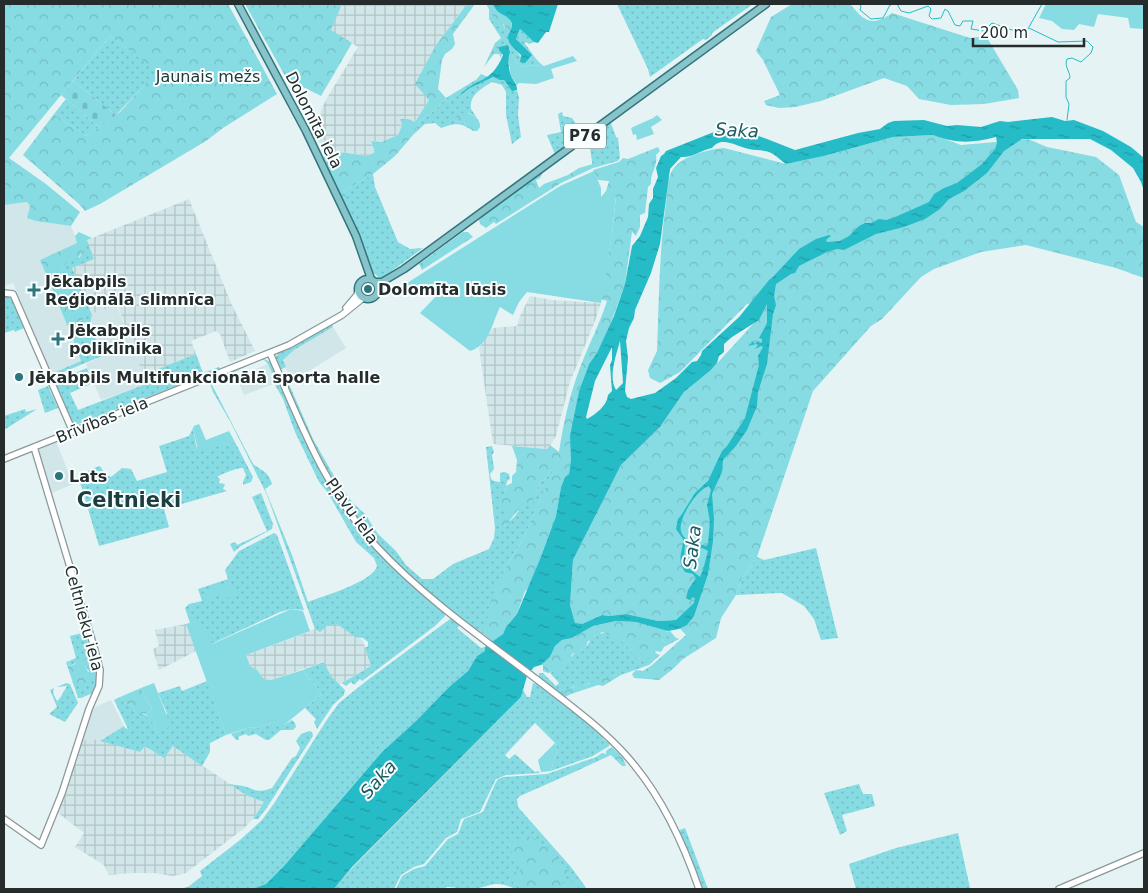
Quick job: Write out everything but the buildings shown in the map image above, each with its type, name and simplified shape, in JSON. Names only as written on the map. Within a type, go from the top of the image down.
[{"type":"main road","name":"Dolomīta iela","points":[[238,4],[306,131],[356,236],[375,283]]},
{"type":"main road","name":"P76","points":[[358,291],[362,281],[375,283],[390,282],[404,269],[766,4]]},
{"type":"main road","name":"Dolomīta iela","points":[[361,252],[362,281]]},
{"type":"main road","name":"P76","points":[[363,298],[369,300],[374,298],[375,283]]},
{"type":"main road","points":[[358,291],[363,298]]},
{"type":"street","name":"Brīvības iela","points":[[335,318],[350,304],[358,291]]},
{"type":"street","points":[[4,293],[13,294],[72,432]]},
{"type":"street","name":"Brīvības iela","points":[[4,459],[270,353],[301,339],[342,315],[363,298]]},
{"type":"street","name":"Pļavu iela","points":[[270,353],[317,460],[339,497],[358,523],[377,546],[422,591],[537,679],[614,742],[636,766],[677,830],[699,889]]},
{"type":"street","name":"Celtnieku iela","points":[[4,819],[41,844],[62,793],[83,725],[99,686],[100,673],[79,595],[34,447]]},
{"type":"street","points":[[1059,889],[1144,853]]},
{"type":"shaded area","points":[[342,4],[467,4],[436,45],[429,100],[415,122],[408,119],[400,119],[402,125],[398,135],[381,142],[371,141],[376,152],[369,156],[330,151],[322,147],[317,130],[321,110],[358,47],[330,30]]},
{"type":"shaded area","points":[[189,199],[231,303],[255,351],[230,362],[220,334],[216,331],[191,341],[196,354],[143,375],[117,304],[91,314],[72,268],[93,259],[87,240]]},
{"type":"shaded area","name":"Jēkabpils Reģionālā slimnīca","points":[[27,202],[30,206],[28,212],[36,221],[71,226],[78,243],[40,260],[82,361],[51,374],[13,283],[4,286],[4,205]]},
{"type":"shaded area","points":[[530,296],[552,300],[601,303],[570,382],[556,436],[548,449],[493,444],[479,348],[493,328],[517,326]]},
{"type":"shaded area","points":[[116,304],[147,384],[101,400],[86,364],[102,356],[90,324],[90,319],[91,314]]},
{"type":"shaded area","points":[[333,327],[346,348],[291,382],[283,360],[294,350]]},
{"type":"shaded area","points":[[268,364],[276,383],[244,395],[236,377]]},
{"type":"shaded area","points":[[56,441],[73,484],[52,493],[39,450]]},
{"type":"shaded area","points":[[336,618],[363,641],[371,666],[331,689],[321,663],[271,680],[264,679],[257,670],[250,666],[246,655],[306,633]]},
{"type":"shaded area","points":[[186,624],[196,651],[159,670],[153,649],[159,646],[155,630]]},
{"type":"shaded area","points":[[111,700],[124,726],[100,741],[95,739],[92,743],[81,742],[89,712],[93,708]]},
{"type":"shaded area","points":[[95,739],[140,752],[145,745],[173,746],[248,796],[264,802],[253,819],[243,829],[186,873],[173,876],[154,873],[109,875],[104,865],[75,847],[84,833],[58,813],[67,791],[81,742],[84,740],[92,743]]},
{"type":"green space","name":"Jaunais mežs","points":[[4,4],[228,4],[277,94],[206,141],[85,211],[23,155],[54,114],[86,136],[120,112],[157,71],[110,36],[9,158],[46,184],[80,212],[71,226],[36,221],[27,218],[30,206],[27,202],[4,205]]},
{"type":"green space","name":"Jaunais mežs","points":[[245,4],[342,4],[331,30],[352,43],[321,96],[299,85],[289,83]]},
{"type":"green space","points":[[467,4],[475,4],[453,34],[455,44],[442,60],[438,89],[446,98],[435,110],[420,121],[413,135],[395,156],[373,174],[344,191],[350,208],[347,211],[324,158],[322,147],[330,151],[369,156],[375,152],[371,141],[381,142],[398,135],[402,125],[400,119],[408,119],[415,122],[429,100],[415,84],[436,45]]},
{"type":"green space","points":[[486,4],[493,4],[496,10],[510,19],[513,28],[510,33],[504,30],[505,27],[502,22],[498,25],[494,24],[492,20],[494,18]]},
{"type":"green space","points":[[617,4],[753,4],[712,33],[706,40],[703,39],[650,77]]},
{"type":"green space","points":[[792,4],[850,4],[860,15],[869,21],[879,20],[892,13],[970,38],[986,36],[1018,90],[1019,98],[984,104],[951,105],[919,99],[907,86],[884,78],[821,101],[795,107],[779,108],[766,105],[764,101],[780,95],[763,60],[756,51],[771,17]]},
{"type":"green space","points":[[1046,4],[1144,4],[1144,29],[1130,28],[1128,18],[1098,14],[1094,27],[1079,24],[1074,30],[1062,29],[1052,21],[1039,18]]},
{"type":"green space","points":[[489,7],[500,22],[502,22],[507,33],[510,33],[508,40],[521,59],[530,58],[516,39],[520,29],[534,42],[529,44],[526,42],[525,44],[544,66],[530,65],[522,67],[512,55],[509,55],[510,53],[501,51],[501,58],[499,54],[494,54],[484,67],[495,43],[501,38],[489,19]]},
{"type":"green space","points":[[110,36],[158,71],[116,115],[73,81]]},
{"type":"green space","points":[[509,55],[512,55],[522,67],[530,65],[544,66],[573,56],[577,61],[551,69],[554,78],[536,84],[519,83],[517,85],[511,76]]},
{"type":"green space","points":[[481,74],[488,77],[469,87],[460,95],[491,77],[504,80],[508,86],[517,90],[521,137],[512,144],[506,115],[506,92],[502,85],[492,82],[477,92],[472,100],[471,109],[477,118],[469,113],[455,121],[467,124],[473,131],[458,124],[441,128],[435,123],[425,124],[413,135],[420,121],[435,110],[446,98],[477,79]]},
{"type":"green space","points":[[73,81],[116,115],[99,127],[61,95]]},
{"type":"green space","points":[[66,99],[99,127],[86,136],[54,114]]},
{"type":"green space","points":[[465,112],[476,117],[479,121],[480,127],[477,131],[473,131],[467,124],[455,121],[457,115]]},
{"type":"green space","points":[[562,112],[563,116],[572,118],[577,125],[575,127],[580,126],[582,134],[556,154],[547,135],[561,132],[558,114]]},
{"type":"green space","points":[[657,115],[662,120],[651,127],[654,134],[637,140],[636,134],[633,135],[631,128]]},
{"type":"green space","points":[[610,121],[617,139],[618,137],[620,158],[618,161],[593,168],[589,142],[587,140],[584,141]]},
{"type":"green space","points":[[934,135],[961,145],[1028,139],[1047,147],[1096,157],[1119,175],[1136,222],[1144,227],[1144,278],[1116,268],[1026,245],[981,252],[934,269],[921,277],[882,319],[871,326],[813,391],[757,557],[742,578],[736,595],[721,618],[716,638],[683,659],[659,680],[634,678],[632,674],[636,670],[643,671],[652,665],[686,635],[672,620],[658,621],[626,614],[602,615],[582,624],[575,624],[570,605],[573,560],[621,465],[660,427],[684,392],[711,370],[754,323],[767,302],[747,304],[680,372],[660,383],[650,378],[648,370],[657,351],[662,240],[668,186],[673,169],[677,164],[689,157],[724,148],[786,164],[824,156],[893,137]]},
{"type":"green space","points":[[658,147],[660,151],[656,155],[651,184],[648,187],[645,213],[640,215],[640,227],[636,236],[632,232],[625,284],[606,336],[589,364],[579,391],[571,436],[569,474],[565,477],[561,487],[556,516],[529,588],[525,591],[517,614],[506,627],[503,634],[493,642],[484,634],[492,596],[506,567],[523,539],[553,470],[550,471],[545,480],[542,480],[535,494],[533,504],[524,503],[510,520],[509,526],[502,525],[498,516],[506,514],[506,509],[498,507],[498,499],[505,493],[506,486],[512,483],[512,476],[516,472],[517,460],[512,446],[547,449],[550,445],[559,452],[562,432],[575,382],[607,301],[601,299],[616,197],[601,197],[606,191],[609,181],[598,180],[593,170]]},
{"type":"green space","points":[[593,164],[593,168],[561,183],[496,224],[494,222],[486,228],[480,224],[479,220],[482,217],[543,172],[540,178],[536,180],[539,188],[579,168]]},
{"type":"green space","points":[[594,171],[601,188],[601,197],[616,196],[601,303],[527,292],[519,302],[513,315],[500,307],[486,339],[477,348],[470,351],[420,313],[441,291],[432,284],[417,294],[405,286],[407,283],[560,186]]},
{"type":"green space","points":[[373,174],[375,187],[398,242],[410,249],[423,248],[381,279],[370,270],[361,239],[347,211],[344,191]]},
{"type":"green space","points":[[79,232],[92,238],[87,240],[85,248],[78,258],[73,260],[68,257],[62,269],[65,279],[75,288],[76,297],[85,306],[85,319],[75,325],[78,342],[75,344],[40,260],[77,243],[75,236]]},
{"type":"green space","points":[[463,232],[468,232],[473,237],[422,270],[419,264]]},
{"type":"green space","points":[[87,240],[94,259],[72,268],[92,315],[90,324],[102,356],[51,376],[51,374],[81,361],[75,344],[78,342],[75,325],[85,319],[83,309],[76,297],[73,286],[65,279],[62,269],[68,257],[80,257]]},
{"type":"green space","points":[[4,295],[12,297],[24,328],[15,332],[14,330],[4,333]]},
{"type":"green space","points":[[332,324],[333,327],[294,350],[283,360],[286,367],[280,370],[275,358],[279,352]]},
{"type":"green space","points":[[196,354],[203,373],[219,367],[220,369],[76,425],[73,424],[55,381],[87,368],[93,383],[70,393],[78,410],[146,384],[143,375]]},
{"type":"green space","points":[[264,359],[271,362],[275,371],[272,373],[268,364],[264,360],[260,360],[211,383],[253,464],[269,476],[272,484],[265,489],[292,555],[308,602],[367,578],[374,572],[377,566],[374,558],[356,542],[328,493],[319,482],[295,432],[274,379],[278,379],[311,452],[349,515],[445,612],[445,616],[435,626],[354,685],[351,682],[346,686],[342,683],[371,666],[365,648],[368,646],[368,642],[363,638],[355,637],[337,624],[327,626],[320,632],[315,629],[267,495],[210,384],[212,380],[258,360]]},
{"type":"green space","points":[[288,375],[291,382],[289,384],[313,439],[338,483],[353,503],[365,514],[378,534],[396,551],[406,565],[422,579],[433,579],[453,564],[489,549],[494,538],[495,528],[486,447],[492,446],[494,452],[492,455],[494,469],[490,474],[491,479],[500,482],[500,473],[505,472],[509,474],[510,479],[507,481],[505,493],[499,502],[502,508],[506,509],[506,514],[500,521],[505,526],[515,516],[524,502],[533,496],[542,480],[545,480],[550,471],[554,469],[523,539],[506,567],[484,634],[459,618],[413,579],[365,530],[317,456],[283,377]]},
{"type":"green space","points":[[48,386],[58,408],[45,413],[38,390]]},
{"type":"green space","points":[[25,409],[26,412],[37,409],[4,430],[4,416]]},
{"type":"green space","points":[[199,424],[206,440],[229,431],[235,442],[202,450],[195,454],[197,446],[193,428]]},
{"type":"green space","points":[[193,428],[197,450],[235,442],[253,477],[251,482],[243,485],[246,475],[243,468],[226,473],[217,477],[220,479],[219,483],[225,484],[223,489],[227,491],[164,509],[169,527],[99,546],[80,482],[89,470],[100,466],[105,474],[111,477],[122,468],[131,469],[137,481],[167,472],[159,446],[189,436]]},
{"type":"green space","points":[[261,493],[273,524],[272,529],[241,546],[234,552],[230,544],[235,542],[237,545],[267,531],[252,497]]},
{"type":"green space","points":[[274,533],[277,535],[304,610],[291,609],[280,612],[211,644],[195,621],[190,623],[185,608],[189,604],[202,601],[198,589],[228,579],[225,570],[239,551]]},
{"type":"green space","points":[[816,548],[838,638],[821,640],[814,619],[804,606],[782,593],[736,595],[742,578],[757,557],[764,560]]},
{"type":"green space","points":[[229,584],[238,593],[225,599],[221,594],[208,602],[204,592],[218,585],[220,589]]},
{"type":"green space","points":[[291,609],[303,611],[310,631],[246,655],[250,666],[257,670],[264,679],[271,680],[303,670],[322,694],[284,725],[280,726],[271,723],[226,735],[186,624],[195,621],[203,626],[212,644]]},
{"type":"green space","points":[[450,619],[454,619],[461,624],[457,628],[481,648],[485,647],[485,651],[477,656],[468,671],[382,752],[284,866],[266,884],[252,889],[178,889],[188,887],[202,876],[200,871],[262,820],[339,703]]},
{"type":"green space","points":[[616,621],[636,622],[666,629],[668,635],[663,640],[665,643],[663,647],[653,650],[652,656],[646,660],[636,658],[631,650],[619,640],[617,639],[616,642],[613,642],[613,634],[609,635],[602,632],[597,636],[594,635],[596,640],[588,641],[586,647],[582,648],[580,653],[573,653],[571,656],[574,660],[564,664],[567,666],[561,674],[543,671],[543,665],[541,665],[550,657],[555,646],[562,640],[572,638],[593,626]]},
{"type":"green space","points":[[668,631],[679,639],[664,647],[661,652],[656,651],[655,653],[660,655],[649,665],[621,675],[620,673],[602,680],[572,687],[569,694],[571,694],[565,697],[539,677],[539,673],[543,673],[556,686],[559,683],[550,673],[569,661],[574,653],[586,647],[597,634],[614,634],[639,659],[645,659],[653,653],[653,650],[665,643],[663,640]]},
{"type":"green space","points":[[86,632],[88,644],[96,663],[98,681],[93,693],[78,698],[70,674],[75,673],[87,681],[91,679],[84,663],[88,662],[79,661],[70,666],[69,661],[76,658],[70,636]]},
{"type":"green space","points":[[85,659],[88,661],[85,664],[88,672],[91,671],[93,673],[91,675],[92,681],[87,681],[84,685],[77,686],[73,681],[77,674],[70,674],[66,662],[69,661],[70,666]]},
{"type":"green space","points":[[324,663],[331,676],[345,690],[344,695],[333,705],[317,729],[314,722],[316,719],[305,708],[322,694],[303,670]]},
{"type":"green space","points":[[620,672],[621,675],[603,686],[598,685],[566,695],[562,692],[578,685],[589,684],[614,676]]},
{"type":"green space","points":[[207,681],[226,735],[210,743],[210,752],[202,766],[173,746],[164,758],[145,746],[140,752],[100,741],[124,726],[128,729],[114,700],[120,697],[125,703],[134,707],[135,715],[145,714],[149,720],[151,719],[158,733],[167,713],[158,693],[180,686],[182,691]]},
{"type":"green space","points":[[66,683],[70,684],[78,703],[65,722],[49,714],[57,707],[50,690],[54,688],[53,693],[57,701],[67,686],[57,687]]},
{"type":"green space","points":[[154,683],[171,726],[158,733],[146,714],[152,709],[141,688]]},
{"type":"green space","points":[[533,683],[540,685],[601,734],[604,740],[610,743],[609,746],[593,756],[551,771],[557,751],[555,743],[535,723],[505,755],[509,759],[515,754],[535,772],[538,771],[540,773],[506,775],[496,779],[480,812],[461,819],[457,832],[446,838],[424,864],[414,867],[401,875],[394,889],[334,889],[352,868],[521,697],[523,690],[527,697],[530,697]]},
{"type":"green space","points":[[141,688],[152,709],[146,714],[143,713],[139,716],[135,715],[134,707],[125,703],[120,697]]},
{"type":"green space","points":[[292,720],[296,727],[293,730],[281,730],[269,740],[256,734],[248,736],[246,734],[238,737],[239,740],[236,740],[231,734],[271,723],[284,725]]},
{"type":"green space","points":[[309,731],[312,732],[313,736],[266,809],[258,819],[253,819],[264,802],[248,796],[229,784],[259,791],[272,788],[292,758],[296,756],[300,748],[296,741],[301,734]]},
{"type":"green space","points":[[555,743],[557,751],[551,771],[541,772],[538,760]]},
{"type":"green space","points":[[612,747],[623,758],[626,766],[622,766],[611,755],[572,773],[569,771],[570,767],[593,759],[602,753],[606,754],[606,751]]},
{"type":"green space","points":[[593,758],[570,767],[572,773],[517,799],[518,807],[571,867],[587,889],[515,889],[499,884],[471,890],[450,887],[444,889],[396,889],[402,876],[414,869],[425,866],[448,839],[458,834],[464,819],[483,812],[498,779],[547,774]]},
{"type":"green space","points":[[859,784],[863,794],[872,794],[875,806],[842,815],[847,831],[840,835],[824,793]]},
{"type":"green space","points":[[685,828],[708,889],[699,889],[677,831]]},
{"type":"green space","points":[[958,833],[970,888],[856,889],[849,864],[896,848]]},
{"type":"green space","points":[[520,837],[532,837],[553,851],[558,861],[568,868],[569,873],[561,877],[563,887],[569,882],[573,882],[579,889],[526,889],[512,881],[508,881],[511,874],[507,873],[508,871],[519,872],[520,870],[517,861],[511,858],[513,848],[509,844],[518,841]]},
{"type":"water","points":[[493,4],[558,4],[549,32],[546,32],[538,43],[534,42],[520,29],[516,39],[532,55],[525,63],[520,62],[521,55],[513,48],[508,39],[512,23],[496,10]]},
{"type":"water","points":[[508,45],[510,53],[509,69],[517,90],[512,91],[504,80],[493,77],[470,88],[459,96],[493,71],[503,55],[499,47]]},
{"type":"water","points":[[1052,117],[1065,121],[1074,120],[1103,131],[1131,147],[1144,158],[1144,191],[1133,168],[1111,150],[1090,139],[1022,139],[1004,151],[987,173],[964,191],[949,199],[940,209],[925,219],[904,227],[876,234],[844,250],[837,249],[827,252],[799,266],[795,273],[776,284],[774,296],[776,305],[773,314],[767,364],[758,392],[757,406],[747,430],[723,460],[722,472],[712,494],[713,541],[708,574],[694,616],[687,625],[668,631],[636,622],[616,621],[593,626],[572,638],[562,640],[555,646],[550,657],[541,665],[534,667],[527,676],[521,697],[352,867],[334,889],[252,889],[266,884],[284,866],[382,752],[468,671],[477,656],[485,651],[485,647],[503,634],[506,627],[517,614],[556,516],[561,487],[565,477],[569,474],[571,459],[570,436],[579,391],[589,364],[597,353],[614,316],[625,284],[632,246],[640,236],[648,217],[649,204],[653,198],[653,189],[658,177],[656,168],[661,156],[666,151],[719,130],[731,129],[749,135],[756,135],[795,150],[880,129],[894,121],[924,120],[947,126],[981,127],[1000,121],[1008,122]],"holes":[[[933,135],[964,142],[996,137],[997,143],[995,149],[982,164],[957,183],[934,194],[929,202],[893,218],[865,223],[840,241],[827,242],[826,240],[831,236],[829,235],[816,239],[799,249],[770,280],[766,291],[748,315],[738,318],[702,351],[697,361],[692,362],[676,378],[655,393],[631,399],[627,397],[625,391],[628,358],[626,341],[635,310],[651,273],[660,244],[670,169],[681,157],[693,155],[712,148],[720,142],[725,142],[749,149],[770,152],[786,164],[824,156],[893,137]],[[767,304],[767,323],[759,338],[762,339],[762,342],[758,341],[755,344],[752,341],[748,346],[756,344],[758,345],[755,349],[763,347],[758,356],[759,365],[745,418],[722,451],[708,481],[695,493],[678,519],[676,529],[683,539],[682,568],[685,572],[693,574],[696,578],[688,590],[686,598],[690,600],[693,597],[695,599],[694,603],[676,620],[658,621],[626,614],[602,615],[582,624],[575,623],[570,605],[573,560],[621,465],[660,427],[684,392],[717,363],[719,356],[724,352],[724,344],[759,320]],[[620,341],[623,383],[616,390],[613,379]],[[612,347],[610,365],[612,391],[608,395],[606,403],[594,415],[587,419],[595,381]],[[709,486],[711,490],[707,505],[710,522],[708,544],[706,546],[686,539],[681,529],[684,514],[699,493]],[[685,541],[708,551],[700,577],[686,566],[684,562]]]},
{"type":"waterway","points":[[859,4],[861,6],[860,10],[871,19],[883,18],[890,5],[894,4]]},
{"type":"waterway","points":[[897,4],[901,11],[909,13],[928,6],[931,9],[929,16],[932,19],[941,18],[945,9],[955,25],[960,26],[963,21],[973,21],[971,29],[984,31],[992,23],[1015,31],[1029,28],[1058,42],[1087,41],[1093,47],[1091,53],[1081,62],[1072,58],[1067,59],[1066,62],[1070,78],[1066,81],[1066,97],[1069,104],[1067,120]]},
{"type":"waterway","points":[[1029,27],[1042,4]]},
{"type":"waterway","name":"Saka","points":[[738,324],[772,282]]},
{"type":"place","name":"Dolomīta lūsis","points":[[368,289]]},
{"type":"place","name":"Jēkabpils Reģionālā slimnīca","points":[[34,290]]},
{"type":"place","name":"Jēkabpils poliklīnika","points":[[58,339]]},
{"type":"place","name":"Jēkabpils Multifunkcionālā sporta halle","points":[[19,377]]},
{"type":"place","name":"Lats","points":[[59,476]]},
{"type":"district","name":"Celtnieki","points":[[129,500]]}]
